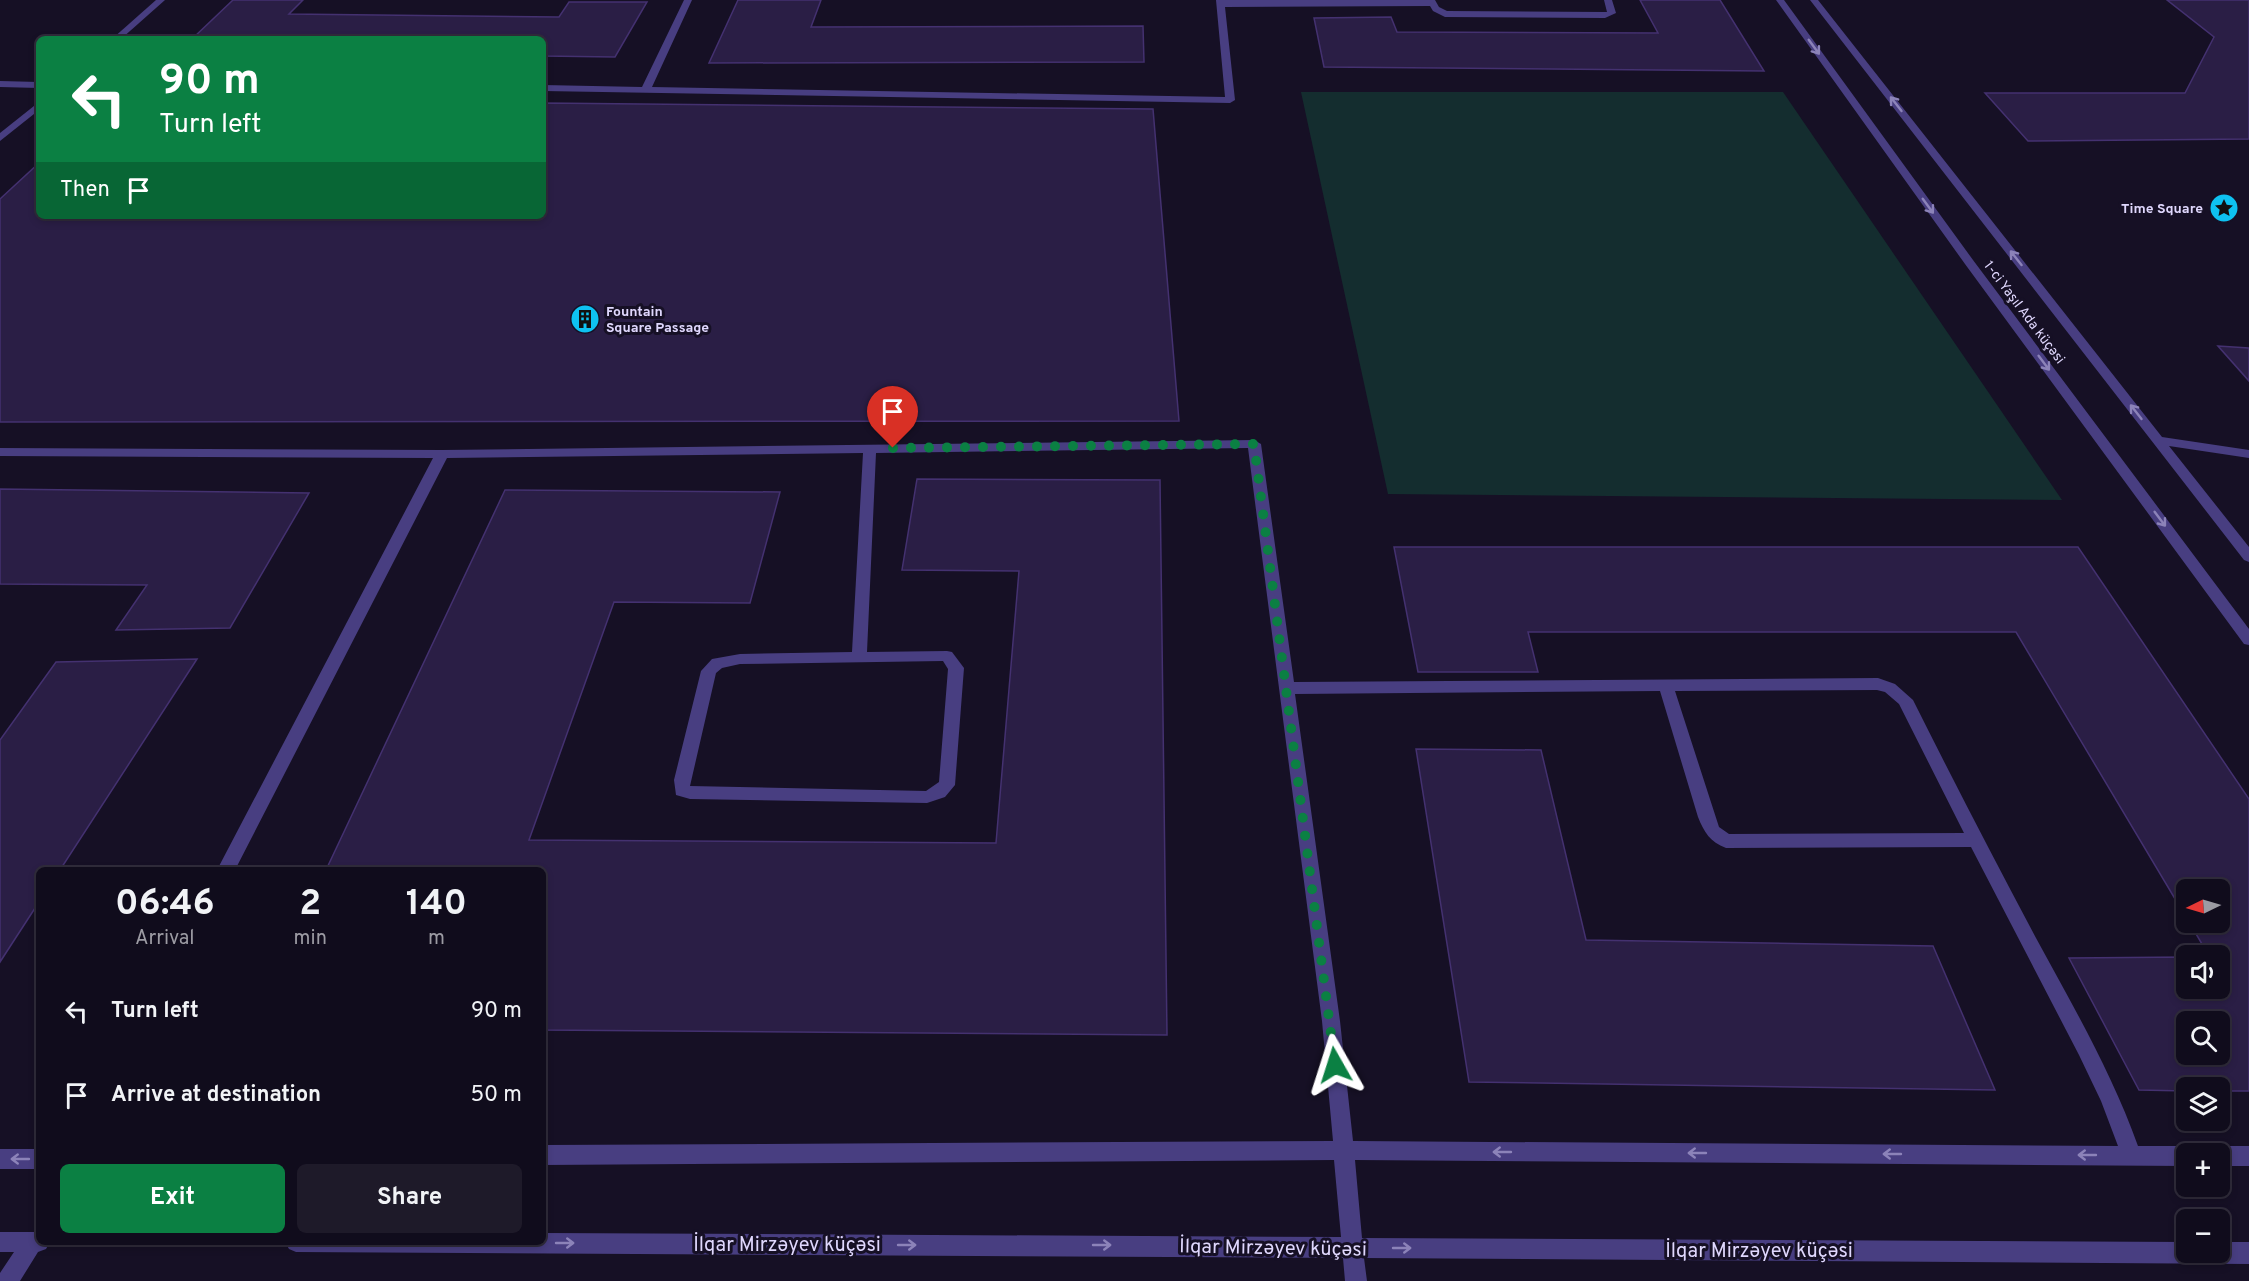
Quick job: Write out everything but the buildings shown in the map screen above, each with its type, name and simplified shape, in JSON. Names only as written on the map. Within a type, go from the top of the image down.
[{"type":"street","points":[[119,36],[161,0]]},
{"type":"street","points":[[646,89],[688,0]]},
{"type":"street","points":[[546,88],[1230,100],[1220,2],[1431,1],[1436,9],[1445,14],[1605,15],[1612,13],[1608,0]]},
{"type":"street","name":"1-ci Yaşıl Ada küçəsi","points":[[1780,0],[1969,262],[2249,640]]},
{"type":"street","name":"1-ci Yaşıl Ada küçəsi","points":[[1814,0],[2249,557]]},
{"type":"street","points":[[0,84],[36,85]]},
{"type":"street","points":[[0,138],[36,108]]},
{"type":"street","points":[[2158,440],[2249,454]]},
{"type":"street","points":[[0,452],[442,454],[1254,444],[1330,1021],[1356,1281]]},
{"type":"street","points":[[859,658],[870,448]]},
{"type":"street","points":[[228,867],[442,454]]},
{"type":"street","points":[[947,656],[953,662],[956,668],[947,785],[939,792],[927,797],[690,793],[682,790],[682,780],[709,671],[717,663],[740,658],[859,658],[947,656]]},
{"type":"street","points":[[1287,688],[1878,684],[1890,688],[1905,700],[1975,840],[2118,1113],[2131,1155]]},
{"type":"street","points":[[1666,686],[1706,817],[1713,832],[1726,841],[1975,840]]},
{"type":"street","points":[[546,1155],[1198,1150],[2176,1156]]},
{"type":"street","points":[[2230,1156],[2249,1156]]},
{"type":"street","points":[[0,1159],[36,1159]]},
{"type":"street","points":[[0,1242],[36,1242]]},
{"type":"street","points":[[7,1281],[36,1242]]},
{"type":"street","name":"İlqar Mirzəyev küçəsi","points":[[546,1243],[2249,1254]]},
{"type":"green space","points":[[1301,92],[1783,92],[2062,500],[1388,494]]},
{"type":"place","name":"Time Square","points":[[2224,208]]},
{"type":"place","name":"Fountain Square Passage","points":[[585,319]]},
{"type":"route","points":[[893,448],[1254,444],[1335,1065]]}]
